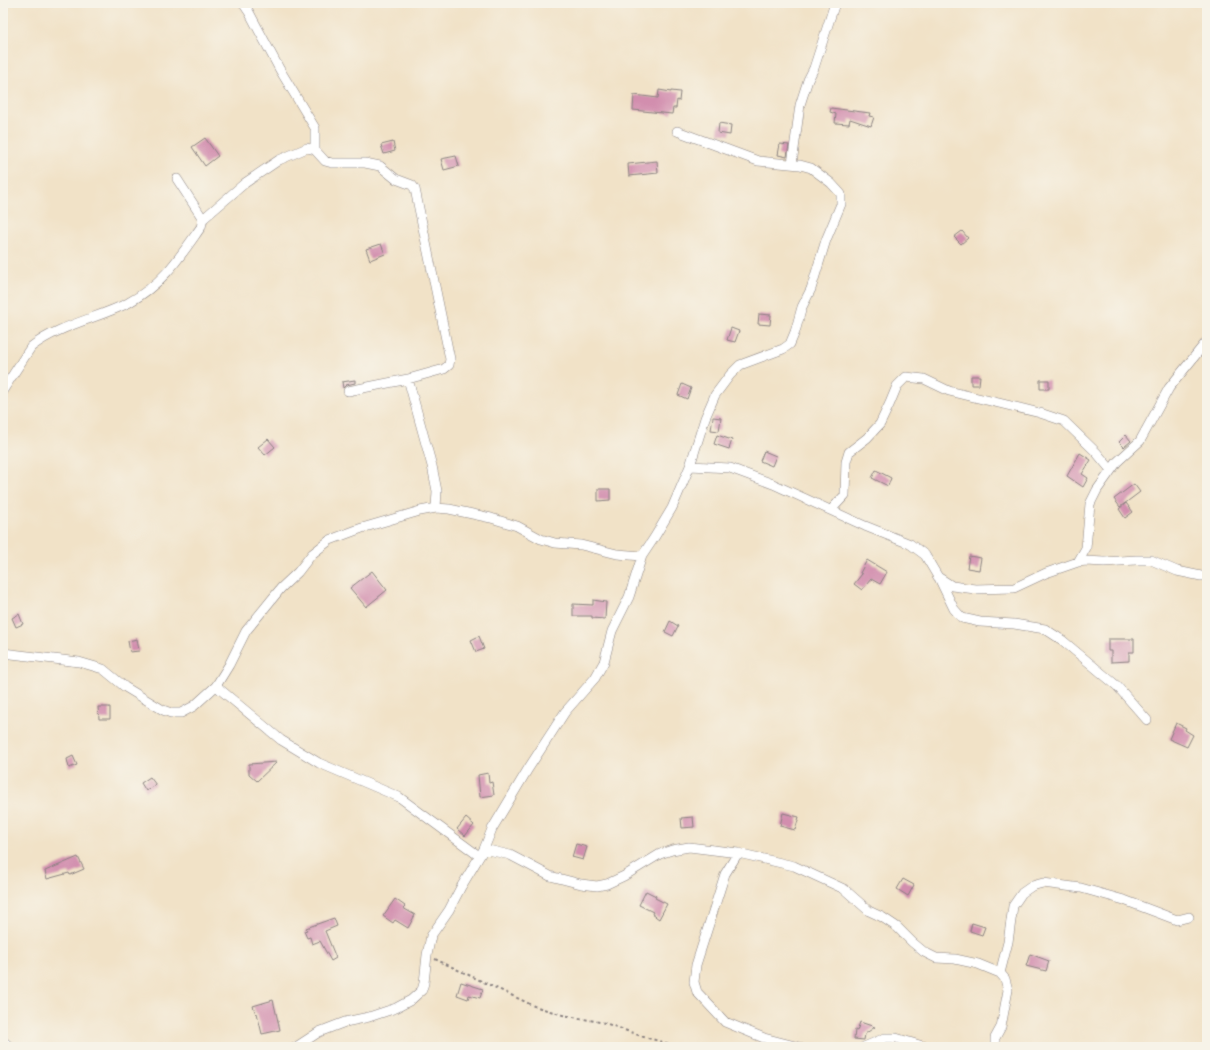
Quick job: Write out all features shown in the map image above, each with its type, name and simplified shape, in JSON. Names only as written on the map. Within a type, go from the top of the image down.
[{"type":"street","points":[[243,3],[280,70],[315,128],[315,150]]},
{"type":"street","points":[[792,164],[800,105],[808,80],[814,68],[835,3]]},
{"type":"street","points":[[296,1047],[320,1032],[345,1022],[396,1008],[411,1000],[422,990],[431,936],[449,910],[460,887],[482,852],[492,828],[528,769],[565,712],[595,678],[604,662],[612,631],[629,597],[642,556],[672,508],[690,466],[714,394],[740,364],[783,349],[790,344],[795,332],[802,307],[811,289],[826,240],[841,204],[841,194],[831,183],[811,168],[792,164],[758,161],[677,131]]},
{"type":"street","points":[[3,390],[31,347],[36,343],[54,332],[128,303],[164,276],[175,265],[201,227],[203,219],[245,183],[279,160],[307,148],[315,150],[325,161],[332,163],[365,163],[380,166],[396,179],[412,185],[415,189],[450,359],[449,365],[444,369],[408,379],[348,391]]},
{"type":"street","points":[[177,179],[203,219]]},
{"type":"street","points":[[1078,562],[1086,548],[1090,504],[1096,490],[1117,462],[1140,441],[1169,388],[1207,341]]},
{"type":"street","points":[[831,510],[845,495],[846,462],[849,452],[867,438],[880,424],[896,386],[906,377],[924,379],[949,392],[1033,411],[1064,422],[1096,452],[1110,470]]},
{"type":"street","points":[[408,379],[432,466],[437,491],[436,508]]},
{"type":"street","points":[[690,466],[730,468],[773,484],[910,544],[926,555],[954,610],[962,618],[980,622],[1014,624],[1045,629],[1062,640],[1117,686],[1147,720]]},
{"type":"street","points":[[3,653],[79,662],[103,669],[126,687],[163,710],[171,713],[181,713],[194,706],[216,686],[229,665],[246,631],[281,588],[298,572],[312,554],[330,540],[362,528],[420,511],[436,508],[449,509],[491,518],[517,526],[542,539],[555,543],[581,546],[617,554],[642,556]]},
{"type":"street","points":[[938,577],[952,586],[967,588],[1014,588],[1046,573],[1078,562],[1136,560],[1151,560],[1178,571],[1207,576]]},
{"type":"street","points":[[216,686],[281,740],[319,763],[399,797],[482,852],[510,855],[550,876],[581,884],[597,886],[607,884],[624,876],[660,854],[689,847],[738,853],[794,866],[844,889],[869,911],[882,917],[896,927],[924,952],[936,958],[955,959],[978,964],[1000,973],[1005,979],[1008,990],[1001,1027],[995,1038],[994,1047]]},
{"type":"street","points":[[738,853],[725,874],[696,965],[694,982],[697,992],[725,1022],[764,1038],[799,1047]]},
{"type":"street","points":[[1000,973],[1008,942],[1013,906],[1022,893],[1032,886],[1043,883],[1081,888],[1124,900],[1177,920],[1189,918]]},
{"type":"street","points":[[864,1047],[884,1038],[896,1038],[926,1047]]},
{"type":"street","points":[[3,1041],[10,1047]]},
{"type":"path","points":[[427,955],[534,1006],[605,1023],[644,1037],[681,1047]]},
{"type":"building","points":[[659,90],[680,92],[679,101],[677,100],[676,108],[673,108],[672,114],[633,110],[634,95],[658,98]]},
{"type":"building","points":[[831,108],[870,113],[869,116],[874,117],[871,126],[850,119],[849,124],[835,123],[836,114],[830,112]]},
{"type":"building","points":[[719,123],[731,125],[730,135],[718,133]]},
{"type":"building","points":[[205,138],[218,156],[205,166],[192,147]]},
{"type":"building","points":[[393,142],[395,151],[384,154],[381,145]]},
{"type":"building","points":[[780,144],[789,145],[787,157],[778,155]]},
{"type":"building","points":[[456,156],[459,166],[444,170],[441,159]]},
{"type":"building","points":[[657,161],[658,173],[629,176],[628,164]]},
{"type":"building","points":[[962,231],[968,238],[961,244],[954,237]]},
{"type":"building","points":[[381,244],[385,254],[370,260],[366,249]]},
{"type":"building","points":[[759,314],[771,315],[770,325],[758,324]]},
{"type":"building","points":[[731,328],[739,331],[735,342],[727,340]]},
{"type":"building","points":[[971,376],[980,376],[979,385],[971,385]]},
{"type":"building","points":[[355,380],[355,383],[346,385],[343,388],[342,382]]},
{"type":"building","points":[[1040,380],[1049,380],[1049,389],[1040,389]]},
{"type":"building","points":[[682,384],[691,388],[687,399],[678,395]]},
{"type":"building","points":[[713,417],[721,418],[719,431],[711,430]]},
{"type":"building","points":[[717,435],[732,440],[729,449],[714,444]]},
{"type":"building","points":[[1126,435],[1131,441],[1124,447],[1119,442]]},
{"type":"building","points":[[268,439],[275,447],[265,455],[258,447]]},
{"type":"building","points":[[764,451],[776,456],[772,466],[760,461]]},
{"type":"building","points":[[1080,453],[1091,460],[1082,474],[1088,478],[1083,487],[1067,476]]},
{"type":"building","points":[[876,470],[891,478],[888,486],[872,478]]},
{"type":"building","points":[[1134,484],[1140,492],[1120,507],[1114,499]]},
{"type":"building","points":[[598,489],[610,489],[610,500],[598,501]]},
{"type":"building","points":[[1126,503],[1133,512],[1125,518],[1119,509]]},
{"type":"building","points":[[969,556],[981,558],[979,570],[967,568]]},
{"type":"building","points":[[867,560],[887,572],[880,584],[871,579],[862,590],[854,584],[862,574],[860,573]]},
{"type":"building","points":[[372,571],[387,590],[366,607],[350,588]]},
{"type":"building","points":[[593,600],[606,602],[605,619],[592,618],[592,616],[573,616],[573,604],[593,605]]},
{"type":"building","points":[[19,614],[23,624],[16,627],[12,618]]},
{"type":"building","points":[[670,621],[678,626],[673,636],[665,632]]},
{"type":"building","points":[[479,636],[484,649],[476,652],[471,640]]},
{"type":"building","points":[[137,639],[139,651],[130,652],[128,641]]},
{"type":"building","points":[[1108,639],[1134,639],[1134,652],[1129,652],[1129,661],[1111,662],[1111,651],[1108,651]]},
{"type":"building","points":[[98,707],[110,707],[110,719],[99,719]]},
{"type":"building","points":[[1176,723],[1186,728],[1185,730],[1193,735],[1187,747],[1169,739]]},
{"type":"building","points":[[73,756],[77,765],[69,768],[67,759]]},
{"type":"building","points":[[277,762],[257,781],[249,774],[249,764]]},
{"type":"building","points":[[488,773],[489,783],[492,782],[494,795],[480,797],[478,775]]},
{"type":"building","points":[[150,777],[156,785],[146,791],[141,783]]},
{"type":"building","points":[[783,813],[799,817],[795,830],[780,826]]},
{"type":"building","points":[[693,817],[694,827],[682,828],[681,818]]},
{"type":"building","points":[[466,818],[474,825],[465,836],[457,829]]},
{"type":"building","points":[[576,844],[587,847],[583,860],[572,857]]},
{"type":"building","points":[[78,857],[84,869],[70,875],[69,873],[47,879],[45,871]]},
{"type":"building","points":[[903,879],[914,885],[908,896],[897,889]]},
{"type":"building","points":[[646,891],[656,896],[655,898],[667,904],[659,919],[652,914],[653,912],[639,905]]},
{"type":"building","points":[[395,899],[405,906],[403,908],[415,915],[408,928],[395,920],[393,923],[383,916]]},
{"type":"building","points":[[334,918],[337,926],[325,931],[336,958],[331,961],[320,941],[312,944],[310,937],[307,938],[304,931],[307,930],[306,928]]},
{"type":"building","points":[[972,923],[985,927],[982,935],[970,931]]},
{"type":"building","points":[[1030,954],[1049,961],[1046,971],[1026,966]]},
{"type":"building","points":[[461,982],[483,989],[480,998],[469,995],[468,999],[457,995]]},
{"type":"building","points":[[273,1000],[280,1030],[262,1034],[257,1013],[256,1014],[253,1006]]},
{"type":"building","points":[[860,1022],[875,1027],[865,1034],[864,1040],[854,1039],[855,1030],[857,1031]]}]
